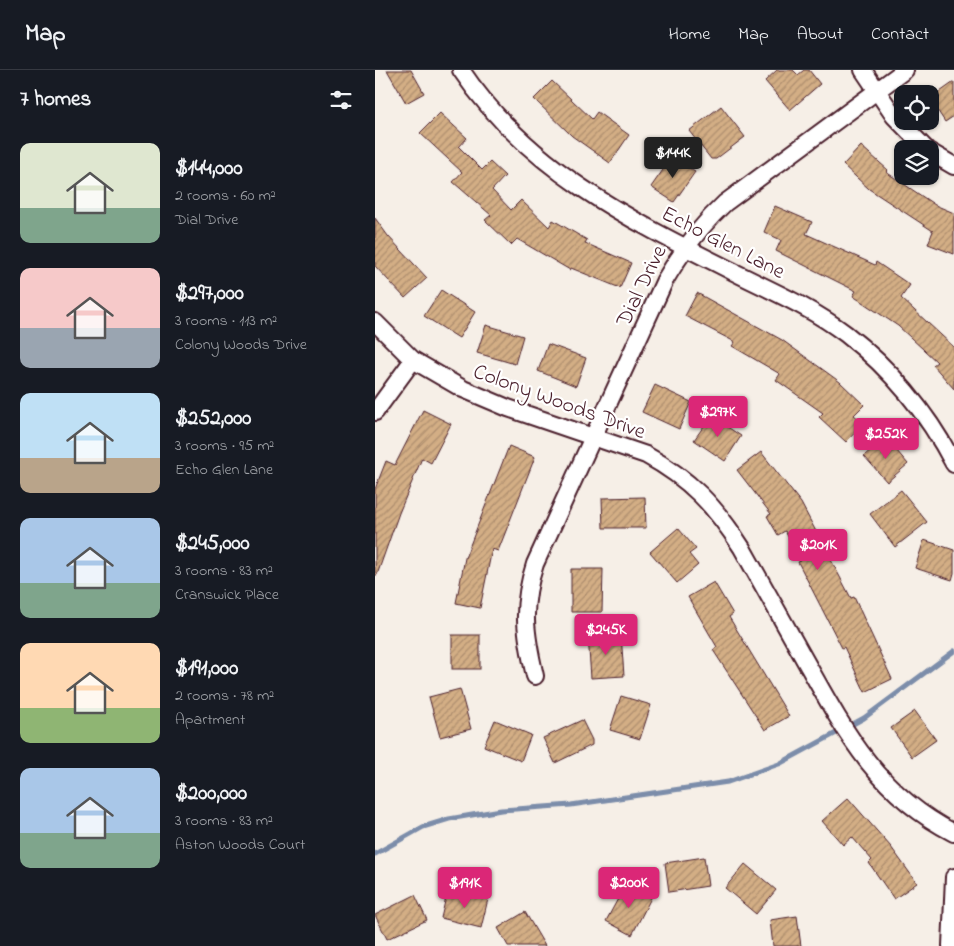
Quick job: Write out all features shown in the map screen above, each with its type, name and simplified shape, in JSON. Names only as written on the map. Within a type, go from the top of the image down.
[{"type":"street","name":"Echo Glen Lane","points":[[461,70],[480,95],[520,139],[562,176],[609,207],[791,300],[844,333],[864,348],[880,363],[916,405],[954,464]]},
{"type":"street","points":[[863,70],[900,124],[917,140]]},
{"type":"street","name":"Dial Drive","points":[[535,676],[525,628],[528,588],[535,564],[665,280],[685,246],[707,220],[725,203],[905,70]]},
{"type":"street","points":[[939,157],[954,166]]},
{"type":"street","name":"Colony Woods Drive","points":[[375,322],[413,360],[483,398],[646,455],[667,467],[708,501],[742,548],[853,744],[884,782],[899,796],[932,822],[954,833]]},
{"type":"street","points":[[375,412],[413,360]]},
{"type":"street","points":[[951,946],[954,877]]},
{"type":"building","points":[[387,70],[411,70],[424,93],[406,103]]},
{"type":"building","points":[[777,70],[793,70],[798,75],[804,70],[809,70],[820,84],[790,110],[765,81]]},
{"type":"building","points":[[552,81],[592,119],[597,112],[629,135],[610,163],[572,136],[534,99]]},
{"type":"building","points":[[954,82],[954,116],[945,122],[939,113],[939,93]]},
{"type":"building","points":[[721,106],[745,137],[716,159],[711,159],[689,131]]},
{"type":"building","points":[[440,113],[467,138],[459,147],[482,170],[490,162],[505,176],[492,190],[511,210],[521,200],[549,227],[553,220],[587,240],[585,243],[631,263],[620,288],[571,268],[570,270],[517,239],[511,245],[485,220],[491,215],[453,182],[462,172],[420,133]]},
{"type":"building","points":[[861,146],[888,170],[886,172],[894,177],[894,185],[905,185],[935,205],[954,213],[954,254],[928,244],[933,231],[869,189],[843,165]]},
{"type":"building","points":[[672,157],[695,172],[674,202],[651,187]]},
{"type":"building","points":[[775,206],[812,222],[806,234],[875,265],[876,262],[910,285],[901,298],[954,347],[954,389],[933,365],[937,362],[898,326],[853,296],[856,291],[776,251],[781,240],[764,232]]},
{"type":"building","points":[[375,218],[388,236],[427,278],[405,298],[375,266]]},
{"type":"building","points":[[441,290],[475,312],[459,338],[424,316]]},
{"type":"building","points":[[697,293],[782,340],[840,382],[864,405],[854,415],[864,423],[846,442],[819,417],[823,413],[776,380],[780,374],[732,346],[735,342],[685,316]]},
{"type":"building","points":[[486,325],[523,336],[515,364],[477,353]]},
{"type":"building","points":[[548,344],[586,358],[576,386],[538,371]]},
{"type":"building","points":[[655,385],[691,402],[679,429],[642,412]]},
{"type":"building","points":[[423,410],[451,424],[431,463],[422,458],[399,513],[377,575],[375,575],[375,489],[386,461],[395,465]]},
{"type":"building","points":[[711,416],[741,436],[725,461],[694,440]]},
{"type":"building","points":[[885,437],[908,464],[887,482],[864,456]]},
{"type":"building","points":[[509,446],[535,457],[498,551],[492,549],[480,608],[456,603],[465,558]]},
{"type":"building","points":[[761,452],[801,503],[851,598],[854,597],[892,679],[865,692],[844,647],[842,648],[798,562],[801,561],[785,531],[778,535],[767,516],[771,514],[737,470]]},
{"type":"building","points":[[901,490],[927,522],[895,547],[870,514]]},
{"type":"building","points":[[645,497],[646,528],[603,528],[602,498]]},
{"type":"building","points":[[678,528],[696,549],[689,554],[698,565],[677,583],[650,552]]},
{"type":"building","points":[[924,540],[954,550],[954,573],[952,580],[915,568]]},
{"type":"building","points":[[571,569],[603,569],[602,612],[571,612]]},
{"type":"building","points":[[714,582],[733,614],[729,617],[789,716],[765,730],[713,650],[717,647],[688,597]]},
{"type":"building","points":[[621,634],[624,676],[591,678],[588,636]]},
{"type":"building","points":[[452,635],[480,635],[480,669],[452,669]]},
{"type":"building","points":[[460,689],[471,729],[440,737],[429,697]]},
{"type":"building","points":[[621,696],[651,705],[640,739],[610,730]]},
{"type":"building","points":[[915,711],[936,740],[912,757],[891,728]]},
{"type":"building","points":[[495,720],[531,735],[521,761],[484,746]]},
{"type":"building","points":[[582,720],[592,740],[592,745],[555,763],[543,738]]},
{"type":"building","points":[[848,798],[891,847],[917,883],[894,899],[869,863],[872,860],[852,837],[843,845],[822,821]]},
{"type":"building","points":[[704,857],[708,886],[669,892],[665,863]]},
{"type":"building","points":[[745,864],[776,890],[756,914],[725,888]]},
{"type":"building","points":[[627,882],[652,896],[632,935],[606,921]]},
{"type":"building","points":[[448,889],[488,899],[481,928],[441,918]]},
{"type":"building","points":[[415,895],[427,920],[387,939],[375,915]]},
{"type":"building","points":[[525,912],[545,946],[508,946],[498,928]]},
{"type":"building","points":[[797,916],[801,946],[773,946],[770,920]]},
{"type":"waterway","points":[[375,854],[423,827],[449,819],[501,810],[571,805],[728,782],[779,764],[864,718],[954,651]]}]
